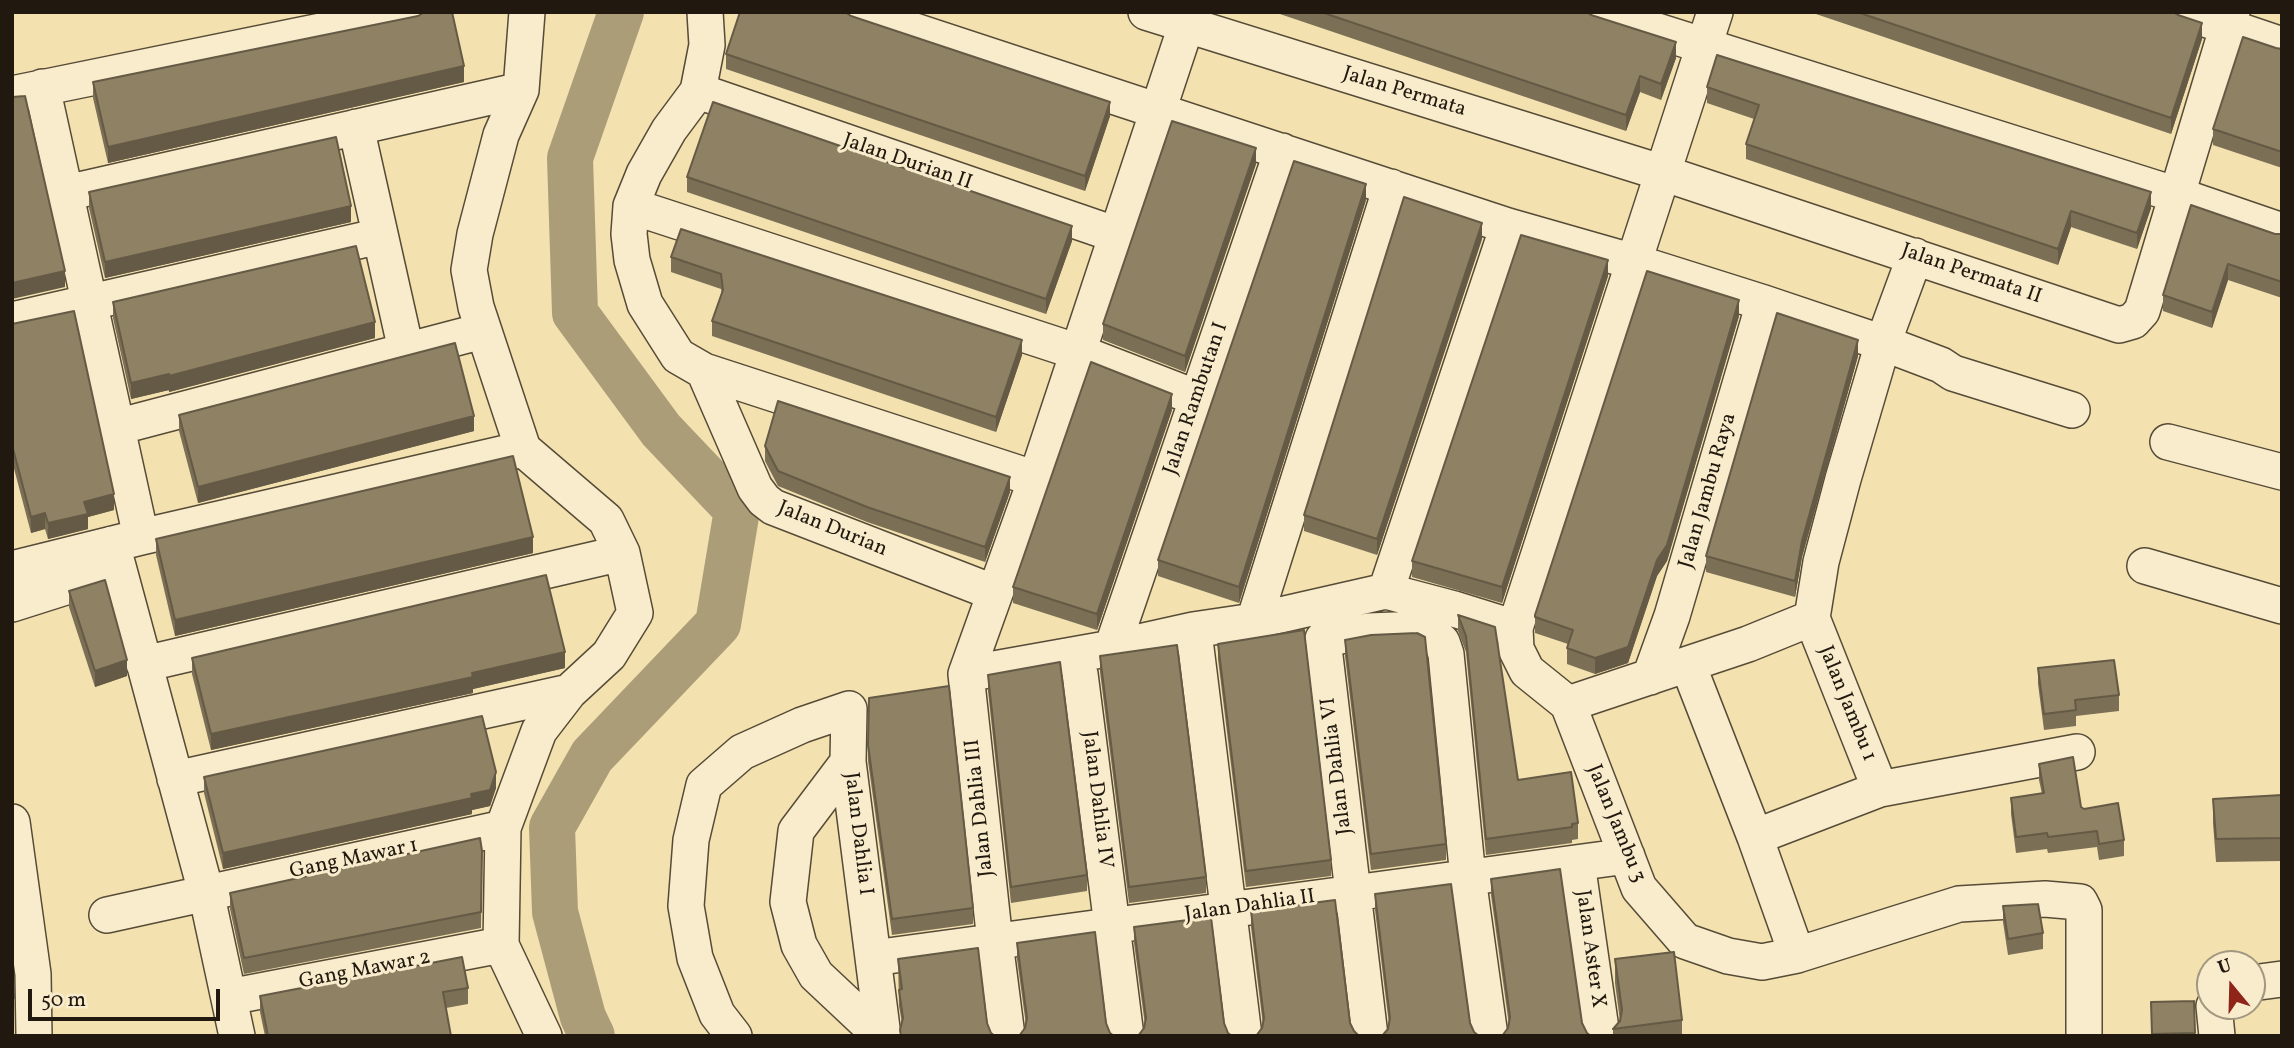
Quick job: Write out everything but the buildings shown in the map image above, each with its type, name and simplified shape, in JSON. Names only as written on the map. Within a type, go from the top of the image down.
[{"type":"street","points":[[237,1036],[205,892],[144,664],[124,550],[117,427],[66,193],[27,90],[414,12]]},
{"type":"street","points":[[527,12],[521,90],[501,135],[475,234],[470,270],[482,331],[523,449],[606,520],[622,553],[635,613],[609,655],[569,692],[539,731],[503,828],[501,945],[544,1036]]},
{"type":"street","points":[[705,12],[707,46],[698,91],[670,130],[644,174],[631,206],[629,234],[645,304],[678,356],[704,371],[1036,479]]},
{"type":"street","points":[[857,12],[1508,226],[1634,261],[1764,303],[1883,343],[1941,365],[1953,373],[2072,410]]},
{"type":"street","name":"Jalan Permata","points":[[1146,12],[1663,173]]},
{"type":"street","points":[[1597,12],[1709,29]]},
{"type":"street","points":[[1654,12],[1941,111],[2180,186],[2282,213]]},
{"type":"street","points":[[2184,12],[2230,20],[2282,45]]},
{"type":"street","points":[[2180,186],[2230,20]]},
{"type":"street","points":[[1186,26],[1036,479],[966,674],[1112,648],[1193,630],[1254,621],[1386,591],[1515,628]]},
{"type":"street","points":[[1709,29],[1515,628],[1516,649],[1527,670],[1568,704],[1748,644],[1812,618],[1821,562],[1883,343],[1915,256]]},
{"type":"street","points":[[66,193],[521,90]]},
{"type":"street","name":"Jalan Durian II","points":[[698,91],[1117,236]]},
{"type":"street","points":[[356,127],[405,350]]},
{"type":"street","name":"Jalan Rambutan I","points":[[1112,648],[1282,151]]},
{"type":"street","name":"Jalan Permata II","points":[[1663,173],[2119,325],[2133,321],[2142,311],[2180,186]]},
{"type":"street","points":[[2180,186],[2282,231]]},
{"type":"street","points":[[1254,621],[1391,187]]},
{"type":"street","points":[[631,206],[1078,352],[1197,398]]},
{"type":"street","points":[[1386,591],[1508,226]]},
{"type":"street","points":[[12,320],[380,236]]},
{"type":"street","name":"Jalan Jambu Raya","points":[[1650,677],[1672,616],[1764,303]]},
{"type":"street","points":[[117,427],[482,331]]},
{"type":"street","name":"Jalan Durian","points":[[704,371],[755,488],[773,508],[995,593]]},
{"type":"street","points":[[2168,442],[2282,472]]},
{"type":"street","points":[[12,569],[124,550],[523,449]]},
{"type":"street","points":[[12,604],[124,550]]},
{"type":"street","points":[[144,664],[622,553]]},
{"type":"street","points":[[2145,566],[2282,606]]},
{"type":"street","name":"Jalan Jambu 1","points":[[1812,618],[1880,789]]},
{"type":"street","name":"Jalan Dahlia VI","points":[[1370,1036],[1323,639],[1369,631],[1420,629],[1433,634],[1442,642],[1446,654],[1468,878]]},
{"type":"street","points":[[1196,648],[1244,1036]]},
{"type":"street","points":[[1688,665],[1755,837],[1797,955]]},
{"type":"street","name":"Jalan Dahlia III","points":[[966,674],[1007,1036]]},
{"type":"street","name":"Jalan Dahlia IV","points":[[1080,674],[1126,1036]]},
{"type":"street","points":[[175,779],[569,692]]},
{"type":"street","name":"Jalan Jambu 3","points":[[1568,704],[1639,888],[1685,941],[1728,956],[1762,962],[1797,955],[1958,904],[2045,899],[2080,902],[2084,911],[2084,1036]]},
{"type":"street","name":"Jalan Dahlia I","points":[[734,1036],[717,1014],[695,958],[686,906],[691,840],[704,785],[742,752],[802,725],[849,709],[848,762],[882,1036]]},
{"type":"street","points":[[1755,837],[1880,789],[2077,752]]},
{"type":"street","points":[[848,762],[796,831],[788,902],[799,945],[816,975],[882,1036]]},
{"type":"street","points":[[13,826],[33,974],[34,1036]]},
{"type":"street","name":"Gang Mawar 1","points":[[107,915],[503,828]]},
{"type":"street","name":"Jalan Dahlia II","points":[[873,958],[1627,856]]},
{"type":"street","name":"Jalan Aster X","points":[[1577,863],[1602,1036]]},
{"type":"street","points":[[1468,878],[1490,1036]]},
{"type":"street","name":"Gang Mawar 2","points":[[229,997],[501,945]]},
{"type":"waterway","points":[[592,1036],[583,1017],[555,912],[552,827],[592,756],[718,624],[737,510],[661,430],[575,313],[570,158],[621,12]]}]
